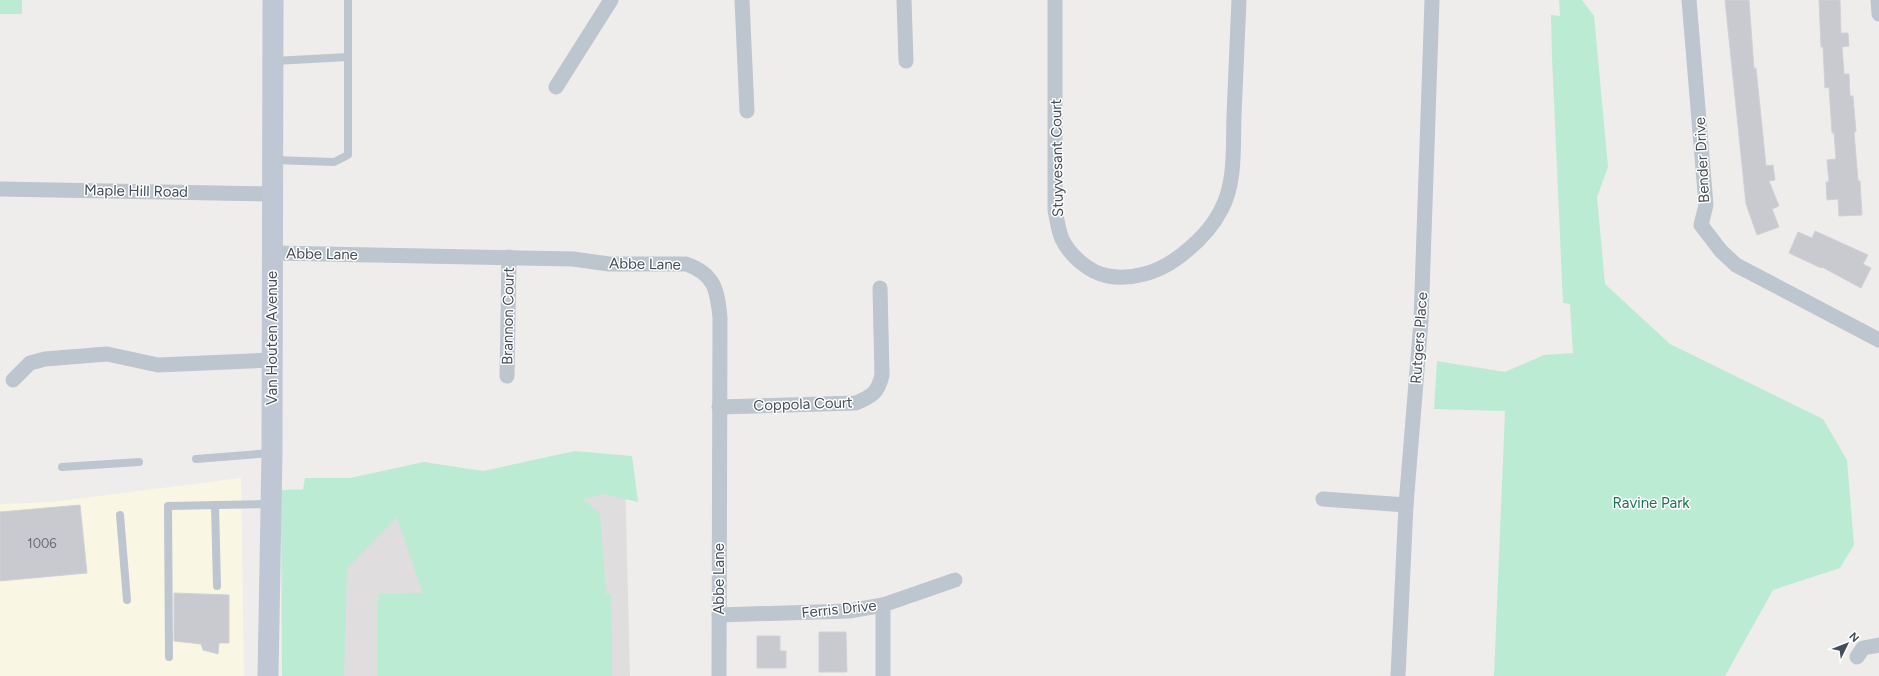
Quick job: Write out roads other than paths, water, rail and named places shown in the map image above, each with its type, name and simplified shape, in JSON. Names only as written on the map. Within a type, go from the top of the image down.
[{"type":"main road","name":"Van Houten Avenue","points":[[268,676],[272,453],[273,0]]},
{"type":"street","points":[[556,87],[611,0]]},
{"type":"street","points":[[742,0],[747,111]]},
{"type":"street","points":[[904,0],[906,61]]},
{"type":"street","name":"Stuyvesant Court","points":[[1055,0],[1055,210],[1058,226],[1062,240],[1077,258],[1101,275],[1117,278],[1151,273],[1168,265],[1188,251],[1202,237],[1222,210],[1231,169],[1239,0]]},
{"type":"street","name":"Rutgers Place","points":[[1398,676],[1406,505],[1421,321],[1432,0]]},
{"type":"street","name":"Bender Drive","points":[[1689,0],[1706,205],[1701,226],[1721,251],[1736,265],[1878,337]]},
{"type":"street","points":[[1878,0],[1879,14]]},
{"type":"street","name":"Maple Hill Road","points":[[0,189],[273,194]]},
{"type":"street","name":"Abbe Lane","points":[[273,253],[509,257],[573,259],[609,264],[686,264],[696,267],[708,277],[717,291],[720,317],[719,676]]},
{"type":"street","name":"Brannon Court","points":[[507,376],[509,257]]},
{"type":"street","name":"Coppola Court","points":[[719,407],[856,404],[870,397],[879,387],[882,375],[880,288]]},
{"type":"street","points":[[13,380],[30,363],[45,359],[107,354],[158,365],[272,360]]},
{"type":"street","points":[[1323,499],[1406,505]]},
{"type":"street","name":"Ferris Drive","points":[[719,615],[849,611],[883,605],[955,580]]},
{"type":"street","points":[[883,605],[883,676]]},
{"type":"street","points":[[1856,657],[1863,648],[1879,645]]},
{"type":"lane","points":[[273,160],[334,162],[348,155],[348,0]]},
{"type":"lane","points":[[274,61],[348,57]]},
{"type":"lane","points":[[196,459],[272,453]]},
{"type":"lane","points":[[62,467],[139,462]]},
{"type":"lane","points":[[168,657],[168,506],[271,504]]},
{"type":"lane","points":[[215,505],[217,586]]},
{"type":"lane","points":[[120,515],[127,600]]},
{"type":"park label","name":"Ravine Park","points":[[1651,503]]}]
